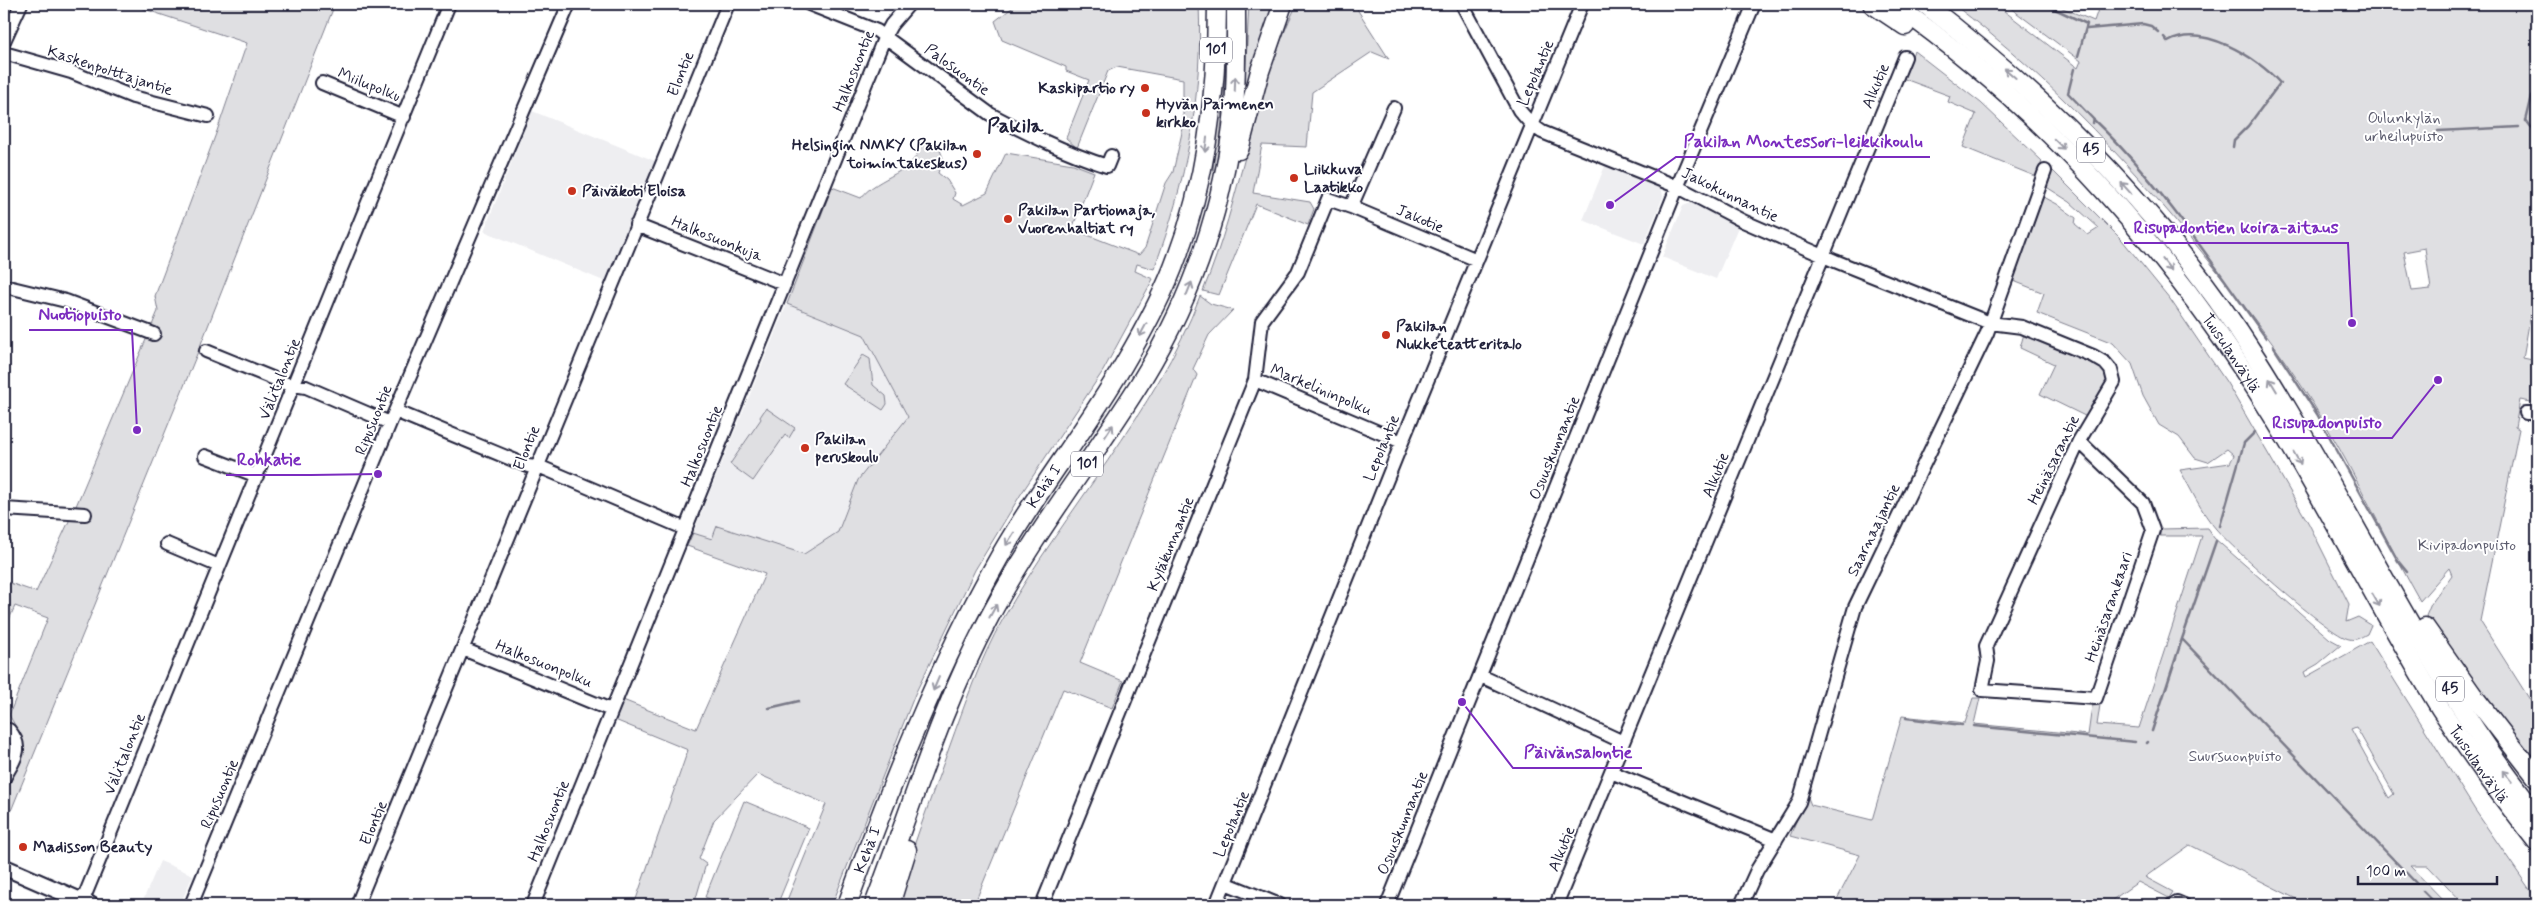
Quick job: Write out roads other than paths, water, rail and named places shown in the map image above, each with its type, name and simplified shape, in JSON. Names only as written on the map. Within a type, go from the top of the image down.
[{"type":"highway","points":[[1207,4],[1212,96]]},
{"type":"highway","name":"Kehä I","points":[[848,902],[953,645],[1001,553],[1124,366],[1173,268],[1190,218],[1203,167],[1212,96],[1217,4]]},
{"type":"highway","name":"Kehä I","points":[[874,905],[970,655],[1019,566],[1143,377],[1171,327],[1197,268],[1221,191],[1232,126],[1236,4]]},
{"type":"highway","points":[[1197,268],[1224,202],[1260,71],[1283,4]]},
{"type":"highway","points":[[1260,71],[1290,4]]},
{"type":"highway","points":[[1872,4],[1924,39],[1984,86],[2024,110]]},
{"type":"highway","name":"Tuusulanväylä","points":[[1894,4],[1958,53],[2024,110],[2137,227],[2216,331],[2272,416],[2412,661],[2488,778],[2537,842]]},
{"type":"highway","name":"Tuusulanväylä","points":[[1925,4],[1970,38],[2036,96],[2096,155],[2150,215],[2232,322],[2351,517],[2460,706],[2501,769],[2537,814]]},
{"type":"highway","points":[[2351,517],[2375,543],[2442,652],[2537,778]]},
{"type":"highway","points":[[890,905],[916,822],[942,724]]},
{"type":"highway","points":[[2488,778],[2524,839],[2537,856]]},
{"type":"main road","points":[[4,867],[85,904]]},
{"type":"street","points":[[4,41],[20,4]]},
{"type":"street","name":"Välitalontie","points":[[85,904],[220,566],[450,4]]},
{"type":"street","name":"Ripusuontie","points":[[191,905],[395,411],[568,4]]},
{"type":"street","name":"Elontie","points":[[357,905],[728,4]]},
{"type":"street","name":"Palosuontie","points":[[809,4],[877,31],[990,114],[1072,154],[1107,166],[1111,156]]},
{"type":"street","name":"Halkosuontie","points":[[533,905],[885,36],[891,25],[909,4]]},
{"type":"street","name":"Jakokunnantie","points":[[1462,4],[1519,110],[1532,125],[1542,132],[1678,187],[1743,221],[1824,256],[1990,323]]},
{"type":"street","name":"Lepolantie","points":[[1216,905],[1402,442],[1582,4]]},
{"type":"street","name":"Osuuskunnantie","points":[[1387,905],[1754,4]]},
{"type":"street","name":"Kaskenpolttajantie","points":[[4,53],[71,72],[133,97],[208,116]]},
{"type":"street","name":"Alkutie","points":[[1556,905],[1905,56]]},
{"type":"street","name":"Miilupolku","points":[[322,83],[404,117]]},
{"type":"street","points":[[1351,207],[1394,108]]},
{"type":"street","name":"Saarnaajantie","points":[[1741,905],[1757,870],[1798,802],[1855,607],[1987,333],[2045,171]]},
{"type":"street","name":"Jakotie","points":[[1328,199],[1477,260]]},
{"type":"street","name":"Kyläkunnantie","points":[[1042,905],[1255,380],[1262,320],[1298,272],[1328,199]]},
{"type":"street","name":"Halkosuonkuja","points":[[636,224],[785,284]]},
{"type":"street","points":[[4,286],[66,301],[154,334]]},
{"type":"street","name":"Heinäsarantie","points":[[1982,690],[1988,661],[1986,646],[2079,441],[2114,382],[2111,370],[2105,363],[2093,356],[2022,327],[1990,323]]},
{"type":"street","points":[[206,351],[306,388],[390,424]]},
{"type":"street","name":"Markelininpolku","points":[[1255,380],[1402,442]]},
{"type":"street","points":[[395,411],[536,468],[543,468],[686,529]]},
{"type":"street","name":"Heinäsarankaari","points":[[1982,690],[2096,698],[2152,530],[2142,503],[2079,441]]},
{"type":"street","points":[[205,456],[257,476]]},
{"type":"street","points":[[4,509],[85,514]]},
{"type":"street","points":[[167,544],[220,566]]},
{"type":"street","name":"Halkosuonpolku","points":[[464,649],[611,710]]},
{"type":"street","points":[[1481,676],[1623,742]]},
{"type":"street","points":[[4,778],[16,756],[17,748],[16,739],[9,730]]},
{"type":"street","points":[[1611,772],[1776,840]]},
{"type":"street","points":[[1225,882],[1280,905]]},
{"type":"street","points":[[2172,905],[2177,902],[2184,905]]},
{"type":"waterway","points":[[2044,4],[2087,24],[2078,56]]},
{"type":"waterway","points":[[2087,29],[2143,24],[2151,26],[2158,32]]},
{"type":"waterway","points":[[2164,37],[2168,42],[2182,37],[2197,37],[2228,46],[2258,63],[2280,83],[2248,126],[2234,140],[2233,147]]},
{"type":"waterway","points":[[2074,69],[2068,93],[2094,120],[2092,123]]},
{"type":"waterway","points":[[2526,121],[2532,96],[2537,92]]},
{"type":"waterway","points":[[2094,120],[2164,197],[2266,338]]},
{"type":"waterway","points":[[2526,120],[2537,135]]},
{"type":"waterway","points":[[2438,131],[2519,127]]},
{"type":"waterway","points":[[2273,346],[2317,414],[2398,561],[2407,572]]},
{"type":"waterway","points":[[2220,526],[2244,443],[2255,432]]},
{"type":"waterway","points":[[2216,541],[2182,639],[2416,883]]},
{"type":"waterway","points":[[2152,731],[2182,639]]},
{"type":"waterway","points":[[769,708],[799,701]]},
{"type":"waterway","points":[[1906,718],[1962,725]]},
{"type":"waterway","points":[[1974,726],[2135,742]]},
{"type":"waterway","points":[[2423,891],[2437,905]]},
{"type":"place","name":"Kaskipartio ry","points":[[1145,88]]},
{"type":"place","name":"Hyvän Paimenen kirkko","points":[[1146,113]]},
{"type":"place","name":"Helsingin NMKY (Pakilan toimintakeskus)","points":[[977,154]]},
{"type":"place","name":"Liikkuva Laatikko","points":[[1294,178]]},
{"type":"place","name":"Päiväkoti Eloisa","points":[[572,191]]},
{"type":"place","name":"Pakilan Montessori-leikkikoulu","points":[[1610,205]]},
{"type":"place","name":"Pakilan Partiomaja, Vuorenhaltiat ry","points":[[1008,219]]},
{"type":"place","name":"Risupadontien koira-aitaus","points":[[2352,323]]},
{"type":"place","name":"Pakilan Nukketeatteritalo","points":[[1386,335]]},
{"type":"place","name":"Risupadonpuisto","points":[[2438,380]]},
{"type":"place","name":"Nuotiopuisto","points":[[137,430]]},
{"type":"place","name":"Pakilan peruskoulu","points":[[805,448]]},
{"type":"place","name":"Rohkatie","points":[[378,474]]},
{"type":"place","name":"Päivänsalontie","points":[[1462,702]]},
{"type":"place","name":"Madisson Beauty","points":[[23,847]]},
{"type":"district","name":"Pakila","points":[[1015,126]]},
{"type":"park label","name":"Oulunkylän urheilupuisto","points":[[2404,127]]},
{"type":"park label","name":"Kivipadonpuisto","points":[[2467,545]]},
{"type":"park label","name":"Suursuonpuisto","points":[[2235,756]]}]
